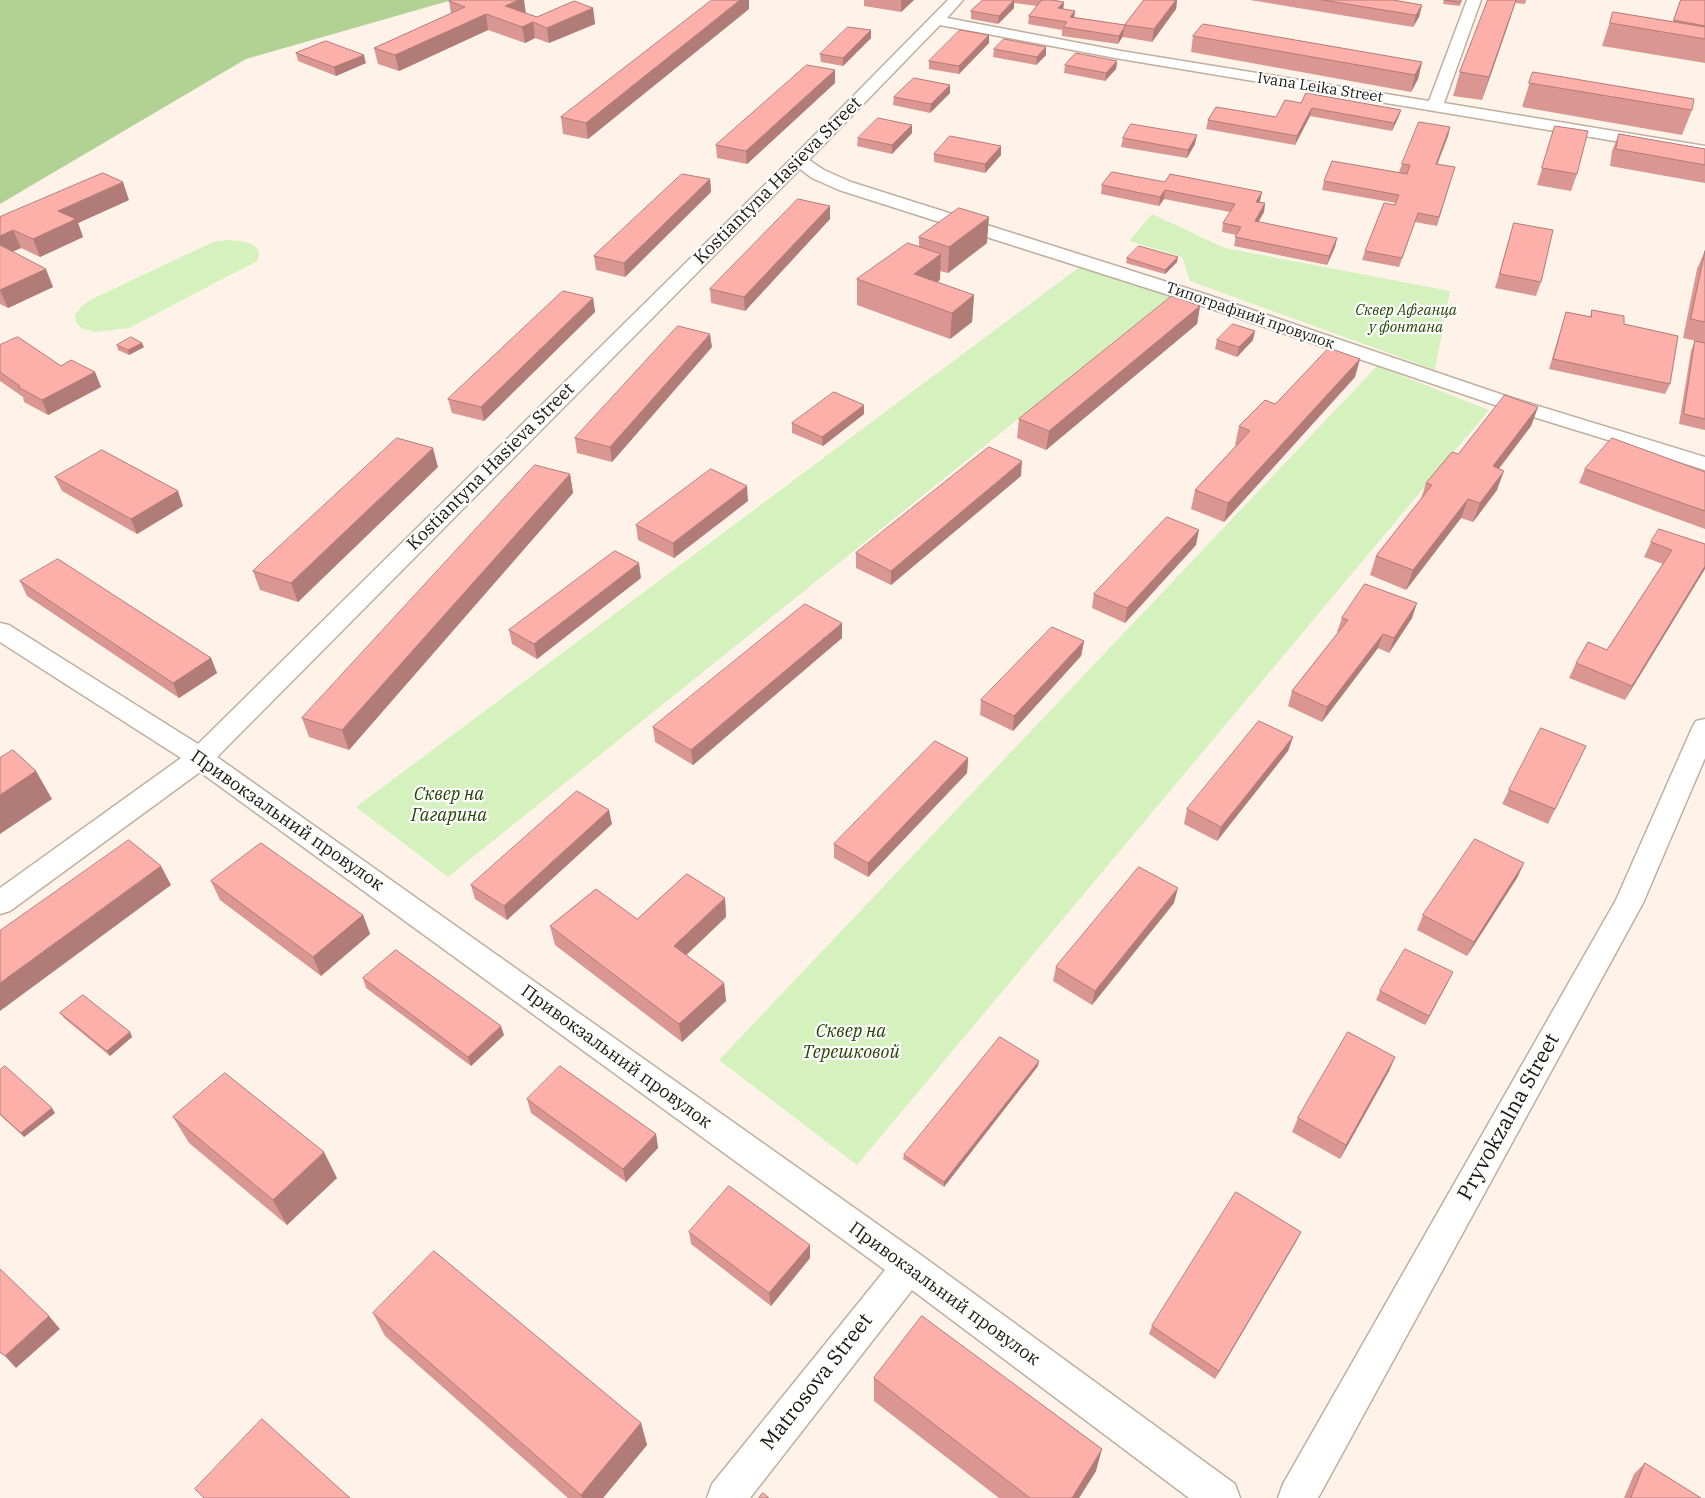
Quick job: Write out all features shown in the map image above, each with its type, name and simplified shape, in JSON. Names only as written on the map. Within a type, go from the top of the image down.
[{"type":"street","name":"Kostiantyna Hasieva Street","points":[[0,903],[200,758],[799,161],[956,0]]},
{"type":"street","points":[[1435,106],[1474,0]]},
{"type":"street","name":"Ivana Leika Street","points":[[936,20],[1121,55],[1705,151]]},
{"type":"street","name":"Типографний провулок","points":[[799,161],[818,174],[845,186],[1202,299],[1505,402],[1705,464]]},
{"type":"street","name":"Привокзальний провулок","points":[[0,631],[200,758],[909,1267],[1221,1498]]},
{"type":"street","name":"Pryvokzalna Street","points":[[1297,1498],[1629,903],[1705,728]]},
{"type":"street","name":"Matrosova Street","points":[[726,1498],[909,1267]]},
{"type":"green space","points":[[0,0],[452,0],[246,59],[0,204]]},
{"type":"green space","name":"Сквер Афганца у фонтана","points":[[1152,214],[1225,248],[1450,291],[1435,370],[1190,281],[1182,257],[1129,241]]},
{"type":"green space","points":[[228,240],[245,242],[255,246],[259,255],[257,261],[129,328],[96,332],[83,329],[76,323],[75,315],[81,307],[92,299],[213,242]]},
{"type":"green space","name":"Сквер на Гагарина","points":[[1082,265],[1175,293],[448,877],[356,807]]},
{"type":"green space","name":"Сквер на Терешковой","points":[[1377,366],[1489,410],[857,1165],[719,1060]]},
{"type":"building","points":[[519,0],[505,6],[537,17],[574,1],[593,8],[547,28],[533,22],[522,27],[486,14],[395,55],[374,48],[465,7],[449,1]]},
{"type":"building","points":[[712,0],[740,0],[586,123],[561,117]]},
{"type":"building","points":[[983,0],[1014,0],[999,16],[971,11]]},
{"type":"building","points":[[1042,0],[1064,2],[1058,8],[1075,11],[1070,17],[1125,25],[1119,36],[1063,27],[1067,22],[1029,16]]},
{"type":"building","points":[[1144,0],[1176,0],[1154,29],[1125,25]]},
{"type":"building","points":[[1323,0],[1393,0],[1422,5],[1416,15]]},
{"type":"building","points":[[1444,0],[1461,0],[1461,2]]},
{"type":"building","points":[[1488,0],[1516,0],[1489,77],[1460,72]]},
{"type":"building","points":[[1681,0],[1705,0],[1705,26],[1674,20]]},
{"type":"building","points":[[1613,12],[1705,27],[1705,39],[1610,23]]},
{"type":"building","points":[[1203,24],[1422,62],[1415,75],[1193,36]]},
{"type":"building","points":[[848,27],[871,30],[843,58],[820,54]]},
{"type":"building","points":[[960,30],[989,35],[959,66],[929,61]]},
{"type":"building","points":[[1004,39],[1046,47],[1037,57],[994,49]]},
{"type":"building","points":[[326,41],[364,55],[334,67],[296,53]]},
{"type":"building","points":[[1076,53],[1117,61],[1106,73],[1065,65]]},
{"type":"building","points":[[807,65],[835,70],[746,151],[716,145]]},
{"type":"building","points":[[1533,72],[1694,99],[1692,110],[1529,83]]},
{"type":"building","points":[[914,78],[950,85],[931,104],[894,97]]},
{"type":"building","points":[[1306,93],[1401,110],[1394,123],[1312,108],[1297,136],[1208,120],[1216,107],[1276,117],[1285,100],[1301,103]]},
{"type":"building","points":[[878,118],[912,125],[892,145],[858,138]]},
{"type":"building","points":[[1419,122],[1450,127],[1436,164],[1455,167],[1439,217],[1418,213],[1402,258],[1365,251],[1384,203],[1395,205],[1399,195],[1324,181],[1332,161],[1407,174],[1410,165],[1402,164]]},
{"type":"building","points":[[1131,124],[1197,135],[1188,150],[1123,138]]},
{"type":"building","points":[[1555,126],[1588,131],[1577,174],[1542,168]]},
{"type":"building","points":[[1619,134],[1705,149],[1705,165],[1616,149]]},
{"type":"building","points":[[950,136],[1001,146],[985,164],[934,154]]},
{"type":"building","points":[[1112,172],[1165,182],[1170,174],[1262,192],[1256,202],[1265,203],[1255,221],[1337,238],[1329,256],[1235,237],[1241,227],[1223,223],[1235,204],[1165,190],[1160,197],[1102,185]]},
{"type":"building","points":[[103,173],[123,182],[58,211],[76,219],[33,239],[13,230],[0,236],[0,217]]},
{"type":"building","points":[[682,174],[710,179],[624,263],[594,256]]},
{"type":"building","points":[[798,199],[830,206],[744,297],[710,289]]},
{"type":"building","points":[[959,208],[989,217],[949,247],[919,237]]},
{"type":"building","points":[[1514,223],[1553,230],[1541,282],[1500,274]]},
{"type":"building","points":[[908,243],[941,254],[914,274],[974,295],[952,313],[857,279]]},
{"type":"building","points":[[0,245],[46,269],[0,290]]},
{"type":"building","points":[[1139,246],[1178,257],[1165,270],[1127,258]]},
{"type":"building","points":[[1705,251],[1705,322],[1691,319]]},
{"type":"building","points":[[563,291],[593,298],[481,407],[448,399]]},
{"type":"building","points":[[1172,296],[1200,306],[1049,431],[1019,419]]},
{"type":"building","points":[[1592,310],[1624,316],[1624,324],[1678,336],[1670,384],[1553,359],[1566,312],[1591,317]]},
{"type":"building","points":[[1233,324],[1255,331],[1239,347],[1217,340]]},
{"type":"building","points":[[678,326],[710,334],[610,447],[575,438]]},
{"type":"building","points":[[18,337],[61,366],[71,360],[95,372],[42,400],[18,387],[20,386],[0,372],[0,345]]},
{"type":"building","points":[[131,337],[142,343],[128,350],[117,345]]},
{"type":"building","points":[[1695,341],[1705,343],[1705,419],[1684,414]]},
{"type":"building","points":[[1329,348],[1360,359],[1228,503],[1195,490],[1250,431],[1239,426],[1265,400],[1275,404]]},
{"type":"building","points":[[834,392],[864,405],[822,437],[792,423]]},
{"type":"building","points":[[1505,395],[1538,407],[1493,466],[1504,471],[1480,503],[1468,499],[1413,570],[1376,556],[1432,485],[1426,483],[1452,452],[1458,454]]},
{"type":"building","points":[[397,438],[433,448],[291,583],[253,571]]},
{"type":"building","points":[[1612,438],[1705,472],[1705,511],[1585,469]]},
{"type":"building","points":[[989,447],[1022,461],[891,571],[856,553]]},
{"type":"building","points":[[102,450],[178,491],[131,519],[55,477]]},
{"type":"building","points":[[535,465],[570,474],[342,730],[302,718]]},
{"type":"building","points":[[711,469],[747,486],[673,543],[636,525]]},
{"type":"building","points":[[1167,517],[1199,530],[1127,608],[1094,594]]},
{"type":"building","points":[[1659,529],[1705,544],[1705,566],[1632,686],[1576,663],[1588,642],[1607,650],[1672,550],[1651,542]]},
{"type":"building","points":[[615,551],[639,563],[534,644],[509,630]]},
{"type":"building","points":[[58,559],[211,658],[173,683],[20,581]]},
{"type":"building","points":[[1365,584],[1417,603],[1394,638],[1383,634],[1327,707],[1292,691],[1348,620],[1342,618]]},
{"type":"building","points":[[805,604],[842,623],[691,750],[653,727]]},
{"type":"building","points":[[1052,627],[1084,641],[1014,716],[981,700]]},
{"type":"building","points":[[1259,721],[1293,737],[1221,827],[1187,809]]},
{"type":"building","points":[[1541,728],[1586,746],[1555,809],[1509,790]]},
{"type":"building","points":[[935,741],[968,758],[868,863],[834,844]]},
{"type":"building","points":[[13,750],[36,771],[0,795],[0,758]]},
{"type":"building","points":[[577,791],[609,810],[504,906],[471,885]]},
{"type":"building","points":[[1475,839],[1524,863],[1474,942],[1423,915]]},
{"type":"building","points":[[129,840],[161,866],[0,983],[0,931]]},
{"type":"building","points":[[261,843],[363,915],[313,957],[211,881]]},
{"type":"building","points":[[1139,867],[1178,888],[1095,991],[1056,967]]},
{"type":"building","points":[[687,874],[725,898],[674,946],[724,983],[679,1024],[550,926],[596,889],[637,919]]},
{"type":"building","points":[[1405,949],[1453,972],[1429,1016],[1380,991]]},
{"type":"building","points":[[396,950],[501,1026],[468,1057],[363,978]]},
{"type":"building","points":[[83,995],[130,1032],[107,1051],[60,1013]]},
{"type":"building","points":[[1348,1032],[1395,1057],[1346,1145],[1298,1118]]},
{"type":"building","points":[[1000,1037],[1039,1061],[944,1182],[904,1155]]},
{"type":"building","points":[[5,1066],[52,1108],[21,1133],[0,1114],[0,1070]]},
{"type":"building","points":[[560,1066],[656,1134],[623,1169],[527,1099]]},
{"type":"building","points":[[225,1073],[324,1152],[273,1200],[173,1117]]},
{"type":"building","points":[[729,1186],[810,1245],[769,1293],[689,1232]]},
{"type":"building","points":[[1236,1192],[1301,1232],[1219,1371],[1152,1326]]},
{"type":"building","points":[[434,1251],[641,1423],[581,1495],[373,1313]]},
{"type":"building","points":[[0,1269],[49,1316],[5,1356],[0,1352]]},
{"type":"building","points":[[922,1316],[1102,1449],[1072,1498],[1030,1498],[874,1378]]},
{"type":"building","points":[[262,1419],[350,1498],[204,1498],[195,1489]]},
{"type":"building","points":[[1645,1463],[1701,1498],[1631,1498]]},
{"type":"building","points":[[763,1493],[769,1498],[759,1498]]}]
